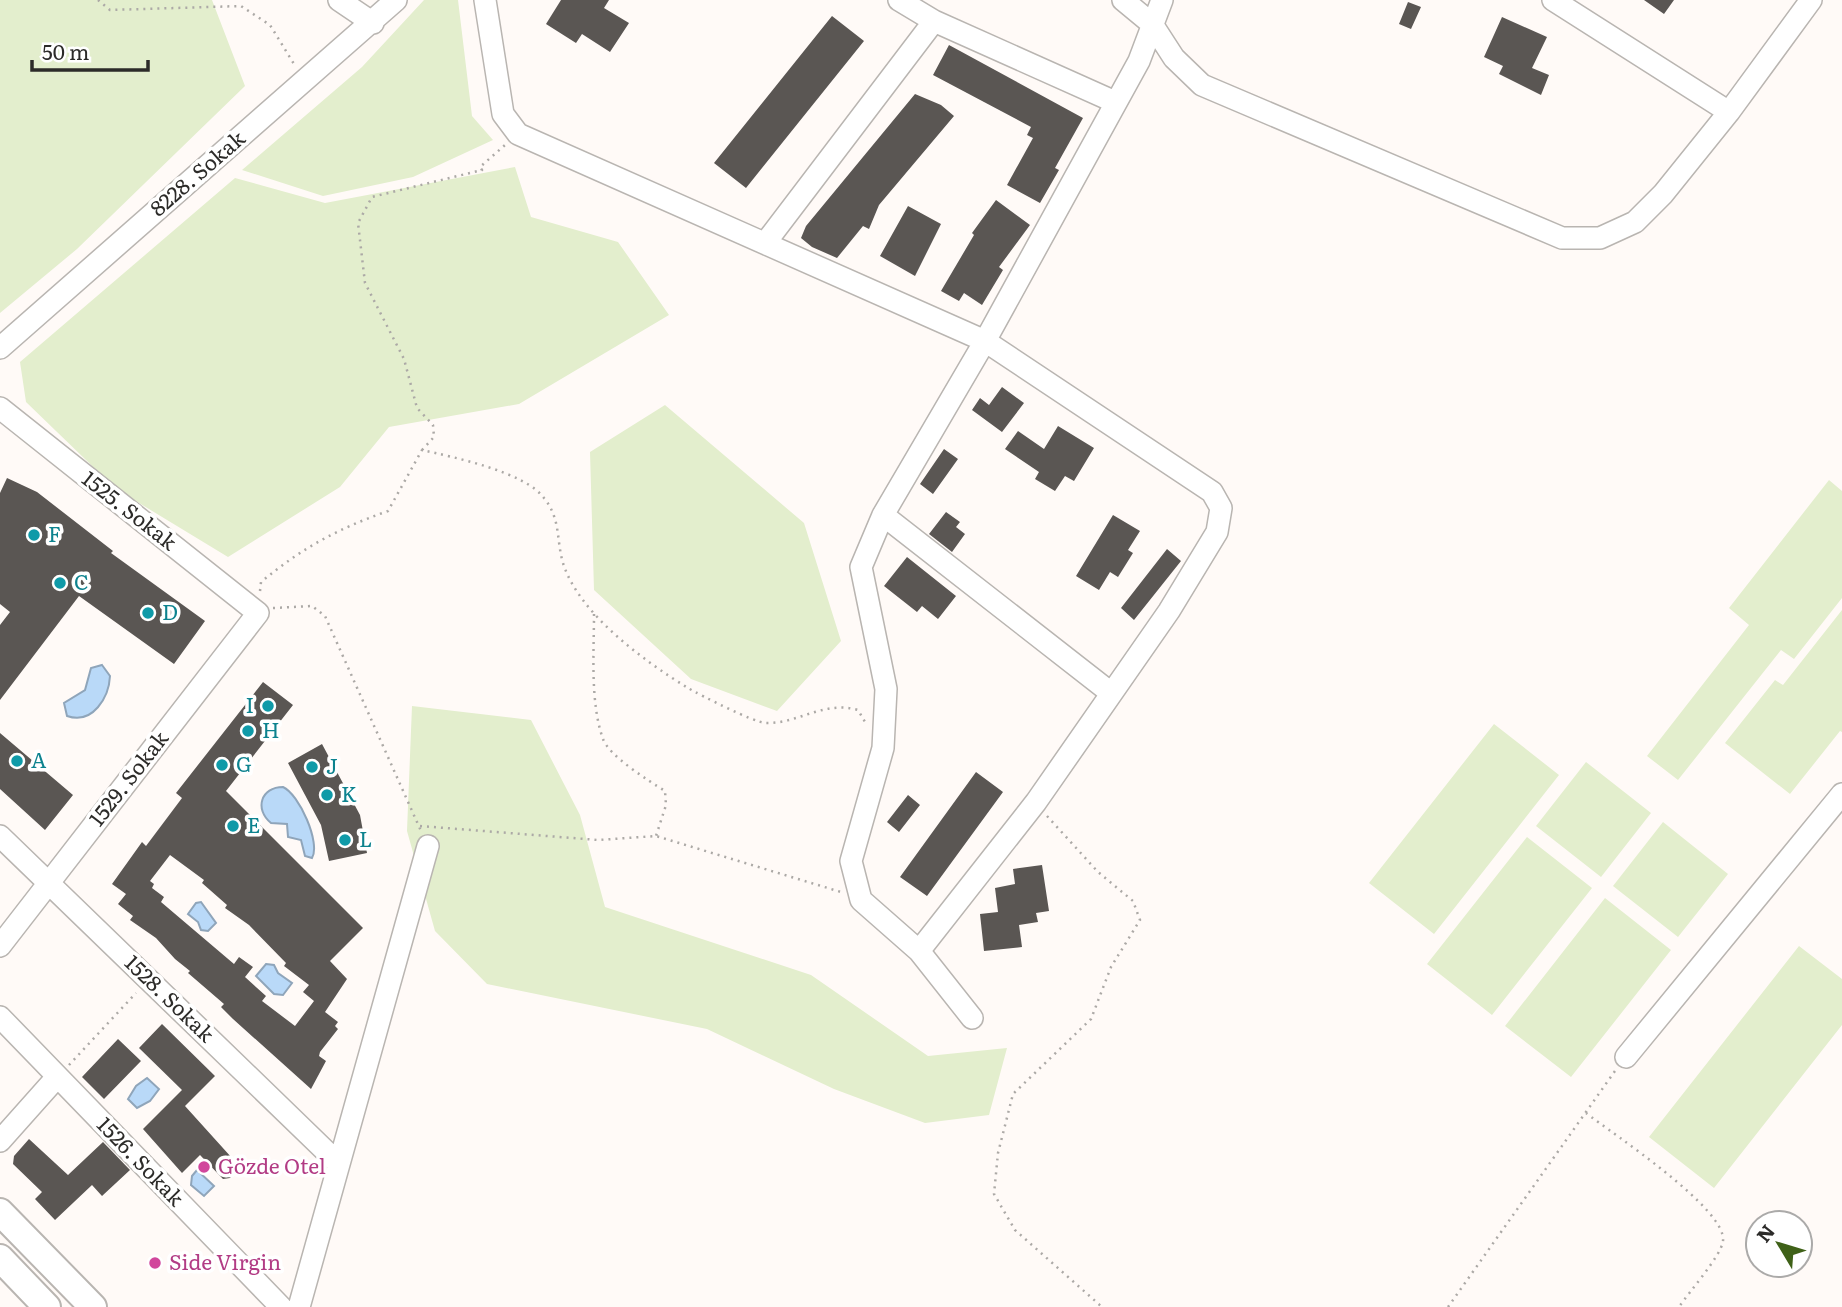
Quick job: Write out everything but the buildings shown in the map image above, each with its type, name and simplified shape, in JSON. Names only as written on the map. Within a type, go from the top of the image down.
[{"type":"main road","points":[[0,1212],[93,1307]]},
{"type":"main road","points":[[0,1258],[47,1307]]},
{"type":"street","points":[[339,0],[373,23]]},
{"type":"street","name":"8228. Sokak","points":[[0,348],[396,0]]},
{"type":"street","points":[[485,0],[503,114],[518,134],[985,341],[1212,492],[1221,508],[1217,532],[1199,566],[1036,802],[919,951]]},
{"type":"street","points":[[899,0],[934,21],[1115,102]]},
{"type":"street","points":[[1123,0],[1152,24],[1174,58],[1202,85],[1562,238],[1600,238],[1634,222],[1663,194],[1729,112],[1811,0]]},
{"type":"street","points":[[972,1018],[919,951],[862,901],[851,861],[883,748],[886,689],[861,567],[883,515],[985,341],[1139,61],[1162,0]]},
{"type":"street","points":[[1553,0],[1729,112]]},
{"type":"street","points":[[766,242],[934,21]]},
{"type":"street","name":"1525. Sokak","points":[[0,408],[258,612]]},
{"type":"street","points":[[883,515],[1111,693]]},
{"type":"street","name":"1529. Sokak","points":[[0,946],[258,612]]},
{"type":"street","points":[[1626,1057],[1842,794]]},
{"type":"street","name":"1528. Sokak","points":[[0,836],[338,1163]]},
{"type":"street","points":[[299,1307],[424,836]]},
{"type":"street","name":"1526. Sokak","points":[[0,1017],[281,1307]]},
{"type":"street","points":[[0,1141],[57,1077]]},
{"type":"path","points":[[98,0],[110,10],[241,6],[270,25],[305,81]]},
{"type":"path","points":[[518,134],[480,167],[482,170],[372,197],[358,223],[369,295],[379,308],[404,359],[417,408],[433,425],[434,437],[422,450],[388,511],[337,529],[290,558],[261,582],[258,612],[271,608],[312,606],[325,616],[424,836],[598,840],[656,836],[835,889],[862,901]]},
{"type":"path","points":[[422,450],[487,467],[543,496],[558,522],[563,562],[581,598],[594,614],[624,641],[688,688],[765,723],[842,705],[859,710],[883,748]]},
{"type":"path","points":[[594,614],[594,681],[603,741],[636,772],[665,791],[666,805],[656,836]]},
{"type":"path","points":[[1036,802],[1059,832],[1098,872],[1133,901],[1140,920],[1111,967],[1091,1019],[1013,1094],[998,1153],[994,1194],[1016,1230],[1102,1307]]},
{"type":"path","points":[[57,1077],[149,979]]},
{"type":"path","points":[[1448,1307],[1626,1057]]},
{"type":"path","points":[[1586,1113],[1706,1206],[1724,1229],[1723,1244],[1679,1307]]},
{"type":"green space","points":[[0,0],[212,0],[245,86],[77,249],[0,313]]},
{"type":"green space","points":[[424,0],[458,0],[472,116],[493,140],[413,177],[323,196],[242,170],[362,67]]},
{"type":"green space","points":[[515,167],[531,217],[618,242],[669,315],[519,404],[389,427],[340,487],[228,557],[116,489],[26,402],[20,362],[235,178],[325,203]]},
{"type":"green space","points":[[665,405],[804,523],[841,641],[777,711],[691,679],[594,590],[590,452]]},
{"type":"green space","points":[[1829,480],[1842,491],[1842,598],[1794,659],[1781,650],[1678,780],[1647,756],[1749,625],[1729,608]]},
{"type":"green space","points":[[1842,610],[1842,732],[1840,731],[1790,794],[1725,743],[1775,680],[1783,685]]},
{"type":"green space","points":[[412,706],[531,720],[580,815],[605,907],[811,975],[928,1056],[1007,1048],[989,1115],[925,1123],[834,1089],[707,1029],[487,984],[435,931],[407,831]]},
{"type":"green space","points":[[1494,724],[1559,775],[1434,934],[1369,883]]},
{"type":"green space","points":[[1586,762],[1651,813],[1601,877],[1536,826]]},
{"type":"green space","points":[[1663,822],[1728,874],[1678,937],[1613,886]]},
{"type":"green space","points":[[1527,837],[1592,888],[1492,1015],[1427,964]]},
{"type":"green space","points":[[1605,898],[1671,950],[1571,1077],[1505,1026]]},
{"type":"green space","points":[[1799,946],[1842,979],[1842,1025],[1714,1188],[1649,1137]]},
{"type":"water","points":[[102,665],[110,676],[103,700],[92,713],[76,718],[67,716],[64,703],[85,690],[91,668]]},
{"type":"water","points":[[283,787],[296,799],[307,820],[314,842],[312,858],[305,856],[301,840],[288,837],[287,824],[271,823],[263,811],[262,800],[265,795],[275,788]]},
{"type":"water","points":[[201,902],[216,923],[208,931],[201,930],[198,922],[188,914],[196,903]]},
{"type":"water","points":[[266,964],[274,965],[278,973],[292,983],[283,995],[274,994],[256,976]]},
{"type":"water","points":[[147,1078],[159,1089],[150,1101],[137,1108],[128,1099],[136,1086]]},
{"type":"water","points":[[197,1170],[214,1186],[204,1196],[191,1185],[192,1176]]},
{"type":"place","name":"F","points":[[34,535]]},
{"type":"place","name":"C","points":[[60,583]]},
{"type":"place","name":"D","points":[[148,613]]},
{"type":"place","name":"I","points":[[268,706]]},
{"type":"place","name":"H","points":[[248,731]]},
{"type":"place","name":"A","points":[[17,761]]},
{"type":"place","name":"G","points":[[222,765]]},
{"type":"place","name":"J","points":[[312,767]]},
{"type":"place","name":"K","points":[[327,795]]},
{"type":"place","name":"E","points":[[233,826]]},
{"type":"place","name":"L","points":[[345,840]]},
{"type":"place","name":"Gözde Otel","points":[[204,1167]]},
{"type":"place","name":"Side Virgin","points":[[155,1263]]}]
